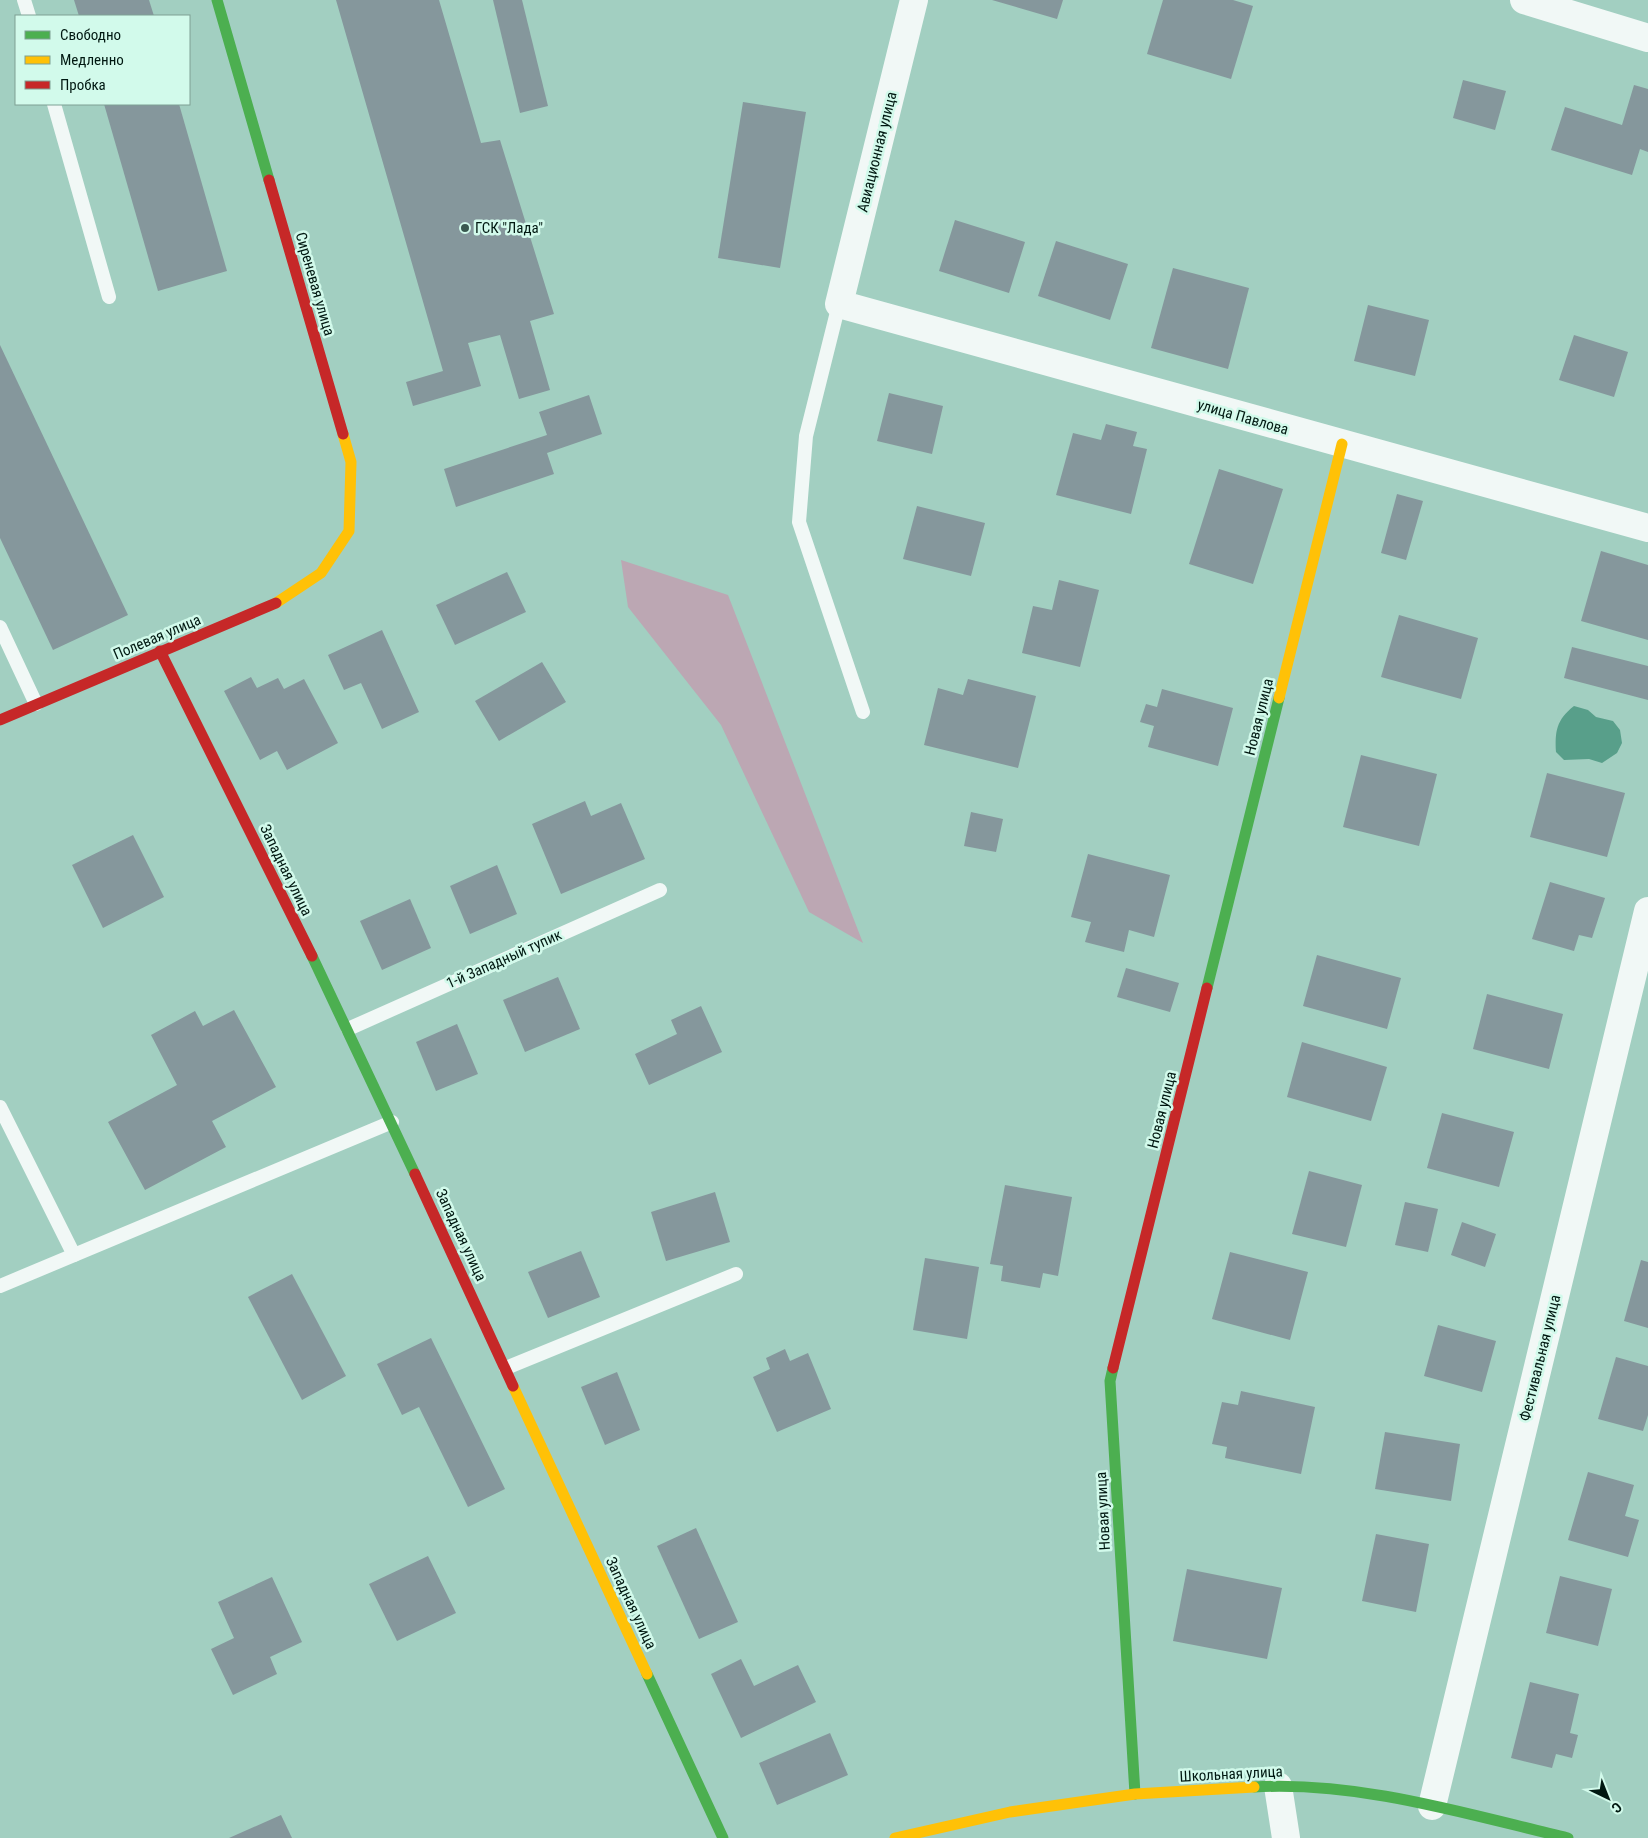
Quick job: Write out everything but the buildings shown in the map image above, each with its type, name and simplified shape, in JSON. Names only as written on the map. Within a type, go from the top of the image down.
[{"type":"street","name":"Сиреневая улица","points":[[217,0],[351,462],[349,531],[321,573]]},
{"type":"street","name":"Авиационная улица","points":[[839,304],[914,0]]},
{"type":"street","points":[[1524,0],[1594,10],[1648,38]]},
{"type":"street","name":"улица Павлова","points":[[839,304],[1648,528]]},
{"type":"street","name":"Новая улица","points":[[1135,1794],[1110,1380],[1342,444]]},
{"type":"street","name":"Полевая улица","points":[[0,720],[160,651],[269,607],[321,573]]},
{"type":"street","name":"Западная улица","points":[[160,651],[348,1029],[723,1838]]},
{"type":"street","name":"Фестивальная улица","points":[[1432,1806],[1648,911]]},
{"type":"street","points":[[1278,1786],[1286,1838]]},
{"type":"street","name":"Школьная улица","points":[[895,1838],[1010,1812],[1135,1794],[1278,1786],[1354,1791],[1432,1806],[1568,1838]]},
{"type":"lane","points":[[24,0],[29,15]]},
{"type":"lane","points":[[54,105],[109,297]]},
{"type":"lane","points":[[839,304],[806,436],[799,522],[863,712]]},
{"type":"lane","points":[[0,628],[36,704]]},
{"type":"lane","name":"1-й Западный тупик","points":[[348,1029],[660,890]]},
{"type":"lane","points":[[0,1107],[74,1255]]},
{"type":"lane","points":[[0,1286],[392,1122]]},
{"type":"lane","points":[[506,1368],[736,1274]]},
{"type":"shaded area","points":[[621,560],[728,595],[863,943],[809,912],[721,725],[628,607]]},
{"type":"shaded area","points":[[1574,706],[1588,710],[1596,717],[1613,721],[1620,730],[1622,743],[1617,753],[1602,763],[1589,759],[1564,760],[1556,752],[1556,738],[1560,721]]},
{"type":"traffic: fast","points":[[217,0],[269,180]]},
{"type":"traffic: fast","points":[[1207,988],[1279,698]]},
{"type":"traffic: fast","points":[[312,956],[415,1174]]},
{"type":"traffic: fast","points":[[1113,1368],[1110,1381],[1135,1794]]},
{"type":"traffic: fast","points":[[647,1674],[723,1838]]},
{"type":"traffic: fast","points":[[1254,1787],[1294,1786],[1373,1794],[1452,1810],[1568,1838]]},
{"type":"traffic: slow","points":[[276,603],[321,573],[349,531],[351,462],[343,434]]},
{"type":"traffic: slow","points":[[1279,698],[1342,444]]},
{"type":"traffic: slow","points":[[513,1386],[647,1674]]},
{"type":"traffic: slow","points":[[895,1838],[1010,1812],[1135,1794],[1254,1787]]},
{"type":"traffic: jam","points":[[269,180],[343,434]]},
{"type":"traffic: jam","points":[[0,720],[276,603]]},
{"type":"traffic: jam","points":[[160,651],[312,956]]},
{"type":"traffic: jam","points":[[1113,1368],[1207,988]]},
{"type":"traffic: jam","points":[[415,1174],[513,1386]]},
{"type":"place","name":"ГСК \"Лада\"","points":[[465,228]]}]
